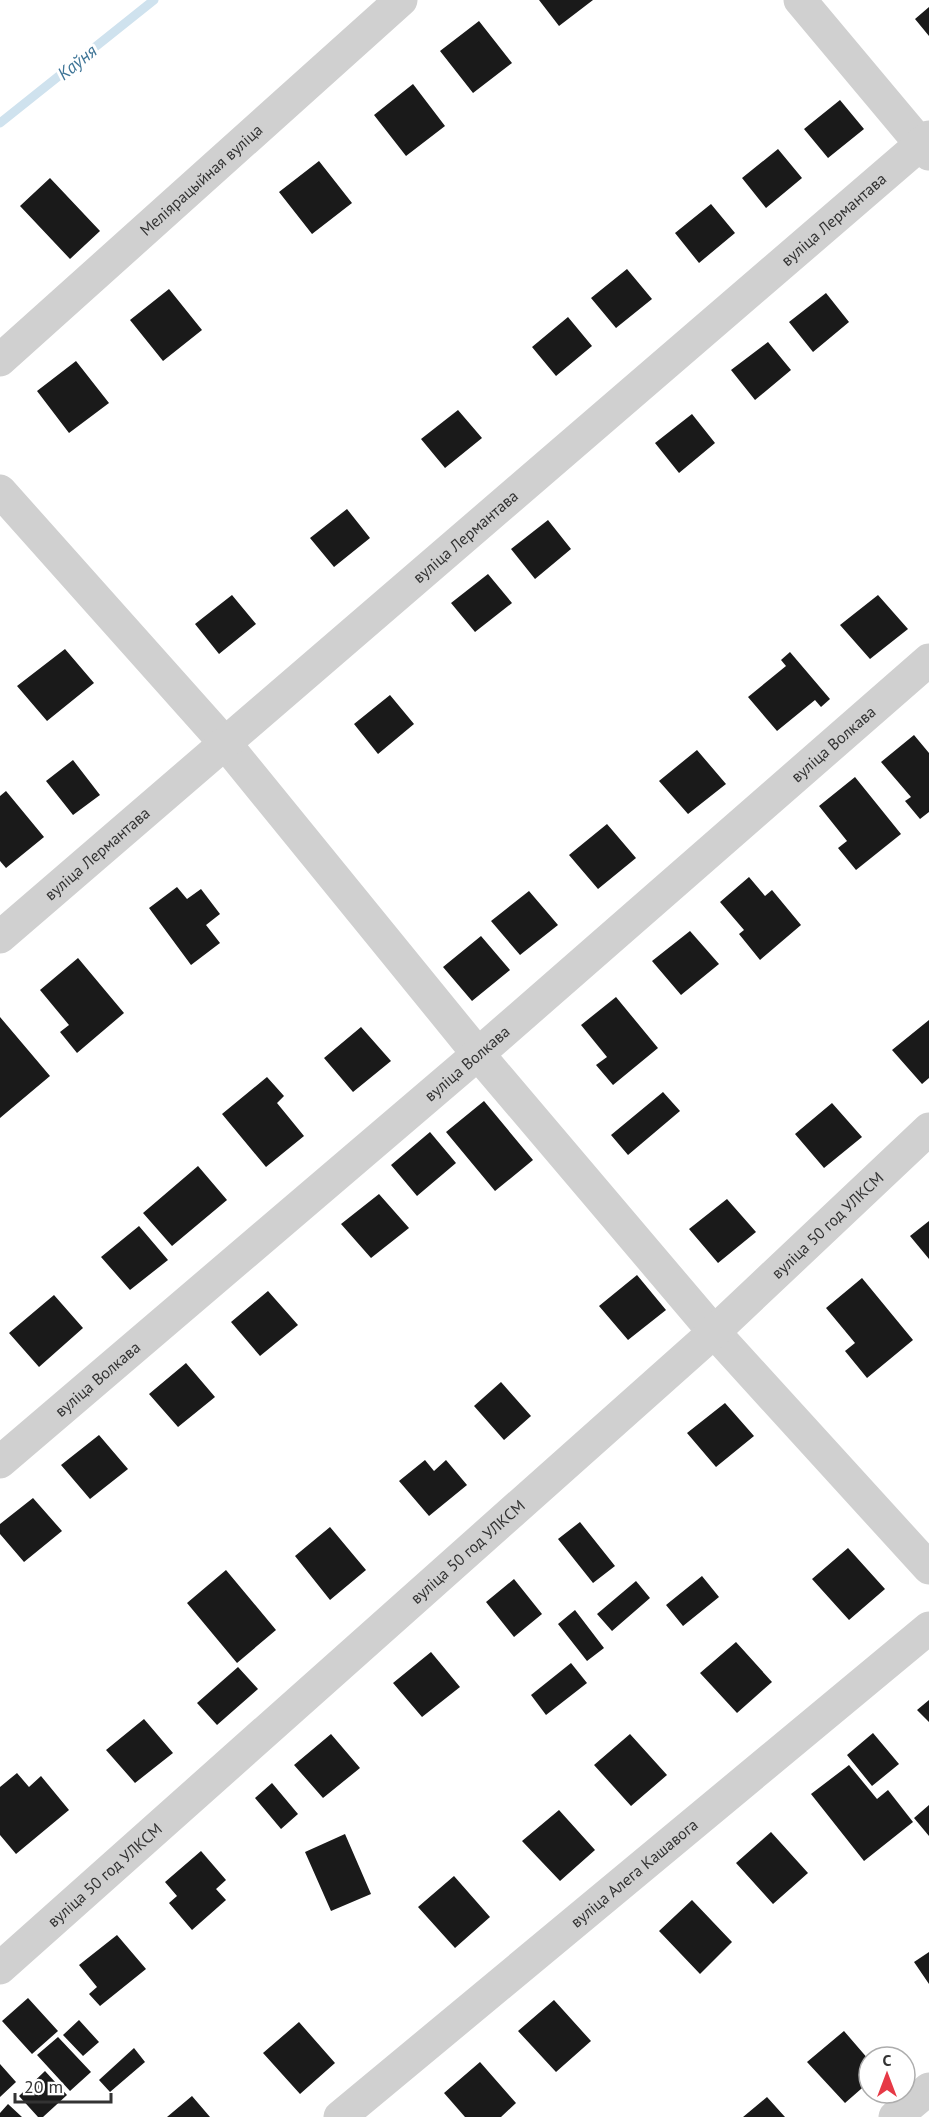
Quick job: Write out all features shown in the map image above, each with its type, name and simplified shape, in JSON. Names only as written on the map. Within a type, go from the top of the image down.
[{"type":"street","name":"Меліярацыйная вуліца","points":[[0,360],[401,0]]},
{"type":"street","points":[[800,0],[926,145]]},
{"type":"street","name":"вуліца Лермантава","points":[[0,937],[224,741],[926,145]]},
{"type":"street","points":[[0,490],[224,741],[478,1054],[714,1332],[929,1568]]},
{"type":"street","name":"вуліца Волкава","points":[[0,1462],[478,1054],[929,660]]},
{"type":"street","name":"вуліца 50 год УЛКСМ","points":[[0,1968],[714,1332],[929,1129]]},
{"type":"street","name":"вуліца Алега Кашавога","points":[[340,2117],[929,1628]]},
{"type":"street","points":[[895,2117],[929,2089]]},
{"type":"building","points":[[539,0],[593,0],[559,26]]},
{"type":"building","points":[[929,7],[929,36],[915,19]]},
{"type":"building","points":[[479,21],[512,63],[473,93],[440,51]]},
{"type":"building","points":[[413,84],[445,126],[406,156],[374,115]]},
{"type":"building","points":[[840,100],[864,129],[828,158],[804,129]]},
{"type":"building","points":[[778,149],[802,178],[766,208],[742,178]]},
{"type":"building","points":[[319,161],[352,203],[312,234],[279,192]]},
{"type":"building","points":[[50,178],[100,231],[70,259],[20,206]]},
{"type":"building","points":[[711,204],[735,233],[699,263],[675,233]]},
{"type":"building","points":[[627,269],[652,299],[616,328],[591,298]]},
{"type":"building","points":[[169,289],[202,330],[163,361],[130,320]]},
{"type":"building","points":[[826,293],[849,322],[813,352],[789,322]]},
{"type":"building","points":[[568,317],[592,346],[556,376],[532,347]]},
{"type":"building","points":[[768,342],[791,370],[755,400],[731,370]]},
{"type":"building","points":[[76,361],[109,403],[69,433],[37,391]]},
{"type":"building","points":[[458,410],[482,438],[445,468],[421,439]]},
{"type":"building","points":[[692,414],[715,443],[679,473],[655,443]]},
{"type":"building","points":[[347,509],[370,538],[334,567],[310,538]]},
{"type":"building","points":[[548,520],[571,549],[535,579],[511,549]]},
{"type":"building","points":[[488,574],[512,603],[475,632],[451,603]]},
{"type":"building","points":[[232,595],[256,624],[219,654],[195,624]]},
{"type":"building","points":[[878,595],[908,629],[870,659],[840,625]]},
{"type":"building","points":[[65,649],[94,683],[47,721],[17,686]]},
{"type":"building","points":[[790,652],[830,699],[821,707],[815,700],[777,731],[748,697],[786,666],[781,660]]},
{"type":"building","points":[[390,695],[414,724],[378,754],[354,724]]},
{"type":"building","points":[[914,735],[929,753],[929,812],[920,819],[905,801],[911,797],[881,762]]},
{"type":"building","points":[[697,750],[726,784],[688,814],[659,781]]},
{"type":"building","points":[[73,760],[100,795],[73,815],[46,781]]},
{"type":"building","points":[[855,777],[901,834],[856,870],[838,848],[847,841],[819,806]]},
{"type":"building","points":[[6,791],[44,837],[6,868],[0,861],[0,796]]},
{"type":"building","points":[[607,824],[636,858],[598,889],[569,855]]},
{"type":"building","points":[[749,877],[765,896],[772,890],[801,925],[760,960],[739,934],[744,930],[720,902]]},
{"type":"building","points":[[177,887],[187,899],[201,889],[220,914],[206,925],[220,943],[191,965],[149,908]]},
{"type":"building","points":[[529,891],[558,925],[520,955],[491,921]]},
{"type":"building","points":[[690,931],[719,964],[681,995],[652,961]]},
{"type":"building","points":[[481,936],[510,970],[472,1001],[443,967]]},
{"type":"building","points":[[78,958],[124,1013],[77,1053],[60,1032],[69,1025],[40,990]]},
{"type":"building","points":[[616,997],[658,1048],[613,1085],[596,1065],[607,1057],[581,1025]]},
{"type":"building","points":[[0,1017],[50,1076],[0,1118]]},
{"type":"building","points":[[929,1020],[929,1078],[922,1084],[892,1050]]},
{"type":"building","points":[[361,1027],[391,1061],[353,1092],[324,1058]]},
{"type":"building","points":[[267,1077],[284,1096],[277,1103],[304,1136],[266,1167],[222,1114]]},
{"type":"building","points":[[663,1092],[680,1111],[628,1155],[611,1135]]},
{"type":"building","points":[[484,1101],[533,1160],[495,1191],[446,1132]]},
{"type":"building","points":[[832,1103],[862,1137],[824,1168],[795,1134]]},
{"type":"building","points":[[430,1132],[456,1163],[417,1196],[391,1165]]},
{"type":"building","points":[[198,1166],[227,1200],[172,1246],[143,1213]]},
{"type":"building","points":[[379,1194],[409,1228],[371,1258],[341,1224]]},
{"type":"building","points":[[727,1199],[756,1232],[718,1263],[689,1229]]},
{"type":"building","points":[[929,1221],[929,1259],[910,1236]]},
{"type":"building","points":[[139,1226],[168,1260],[130,1290],[101,1257]]},
{"type":"building","points":[[637,1275],[666,1310],[628,1340],[599,1306]]},
{"type":"building","points":[[862,1278],[913,1340],[867,1378],[845,1351],[855,1343],[826,1308]]},
{"type":"building","points":[[268,1291],[298,1325],[260,1356],[231,1322]]},
{"type":"building","points":[[54,1295],[83,1328],[39,1367],[9,1333]]},
{"type":"building","points":[[186,1363],[215,1397],[178,1427],[149,1394]]},
{"type":"building","points":[[501,1382],[531,1416],[504,1440],[474,1406]]},
{"type":"building","points":[[725,1403],[754,1436],[716,1467],[687,1433]]},
{"type":"building","points":[[99,1435],[128,1469],[90,1499],[61,1465]]},
{"type":"building","points":[[425,1460],[434,1471],[446,1460],[467,1485],[429,1516],[399,1481]]},
{"type":"building","points":[[33,1498],[62,1531],[24,1562],[0,1534],[0,1524]]},
{"type":"building","points":[[580,1522],[615,1566],[593,1583],[558,1539]]},
{"type":"building","points":[[330,1527],[366,1570],[330,1600],[295,1556]]},
{"type":"building","points":[[848,1548],[885,1589],[849,1620],[812,1579]]},
{"type":"building","points":[[226,1570],[276,1630],[237,1663],[187,1603]]},
{"type":"building","points":[[702,1576],[719,1597],[683,1626],[666,1605]]},
{"type":"building","points":[[514,1579],[542,1614],[514,1637],[486,1602]]},
{"type":"building","points":[[636,1581],[650,1598],[612,1631],[597,1614]]},
{"type":"building","points":[[575,1610],[604,1648],[587,1661],[558,1624]]},
{"type":"building","points":[[736,1642],[772,1682],[737,1713],[700,1673]]},
{"type":"building","points":[[431,1652],[460,1687],[422,1717],[393,1683]]},
{"type":"building","points":[[571,1663],[587,1683],[546,1715],[531,1695]]},
{"type":"building","points":[[238,1667],[258,1689],[217,1725],[197,1703]]},
{"type":"building","points":[[929,1700],[929,1722],[917,1710]]},
{"type":"building","points":[[144,1719],[173,1753],[135,1783],[106,1750]]},
{"type":"building","points":[[873,1733],[899,1764],[872,1786],[847,1755]]},
{"type":"building","points":[[331,1734],[360,1768],[323,1798],[294,1765]]},
{"type":"building","points":[[630,1734],[667,1775],[631,1806],[594,1765]]},
{"type":"building","points":[[849,1765],[877,1799],[888,1790],[913,1822],[864,1861],[811,1794]]},
{"type":"building","points":[[17,1773],[29,1787],[41,1776],[69,1810],[16,1854],[0,1835],[0,1787]]},
{"type":"building","points":[[272,1783],[298,1814],[281,1829],[255,1798]]},
{"type":"building","points":[[929,1805],[929,1836],[914,1818]]},
{"type":"building","points":[[559,1810],[595,1850],[560,1881],[522,1841]]},
{"type":"building","points":[[771,1832],[808,1873],[773,1904],[736,1863]]},
{"type":"building","points":[[345,1834],[371,1894],[331,1911],[305,1852]]},
{"type":"building","points":[[201,1851],[226,1880],[216,1889],[226,1900],[192,1930],[169,1903],[177,1896],[165,1882]]},
{"type":"building","points":[[454,1876],[490,1917],[455,1948],[418,1907]]},
{"type":"building","points":[[692,1900],[732,1942],[700,1974],[659,1931]]},
{"type":"building","points":[[117,1935],[146,1969],[100,2006],[89,1994],[97,1987],[79,1965]]},
{"type":"building","points":[[929,1952],[929,1984],[914,1962]]},
{"type":"building","points":[[28,1998],[58,2031],[32,2054],[2,2021]]},
{"type":"building","points":[[554,2000],[591,2041],[556,2072],[518,2031]]},
{"type":"building","points":[[79,2020],[99,2042],[83,2056],[63,2035]]},
{"type":"building","points":[[299,2022],[335,2063],[300,2094],[263,2053]]},
{"type":"building","points":[[844,2031],[857,2046],[857,2092],[845,2103],[807,2062]]},
{"type":"building","points":[[58,2037],[91,2072],[70,2091],[37,2055]]},
{"type":"building","points":[[134,2048],[145,2062],[110,2092],[99,2080]]},
{"type":"building","points":[[480,2062],[516,2103],[501,2117],[465,2117],[444,2093]]},
{"type":"building","points":[[0,2064],[16,2082],[0,2097]]},
{"type":"building","points":[[45,2071],[67,2095],[43,2117],[38,2117],[19,2096]]},
{"type":"building","points":[[192,2096],[210,2117],[167,2117]]},
{"type":"building","points":[[767,2097],[785,2117],[743,2117]]},
{"type":"building","points":[[8,2104],[22,2117],[0,2117],[0,2113]]},
{"type":"waterway","name":"Каўня","points":[[0,123],[154,0]]}]
